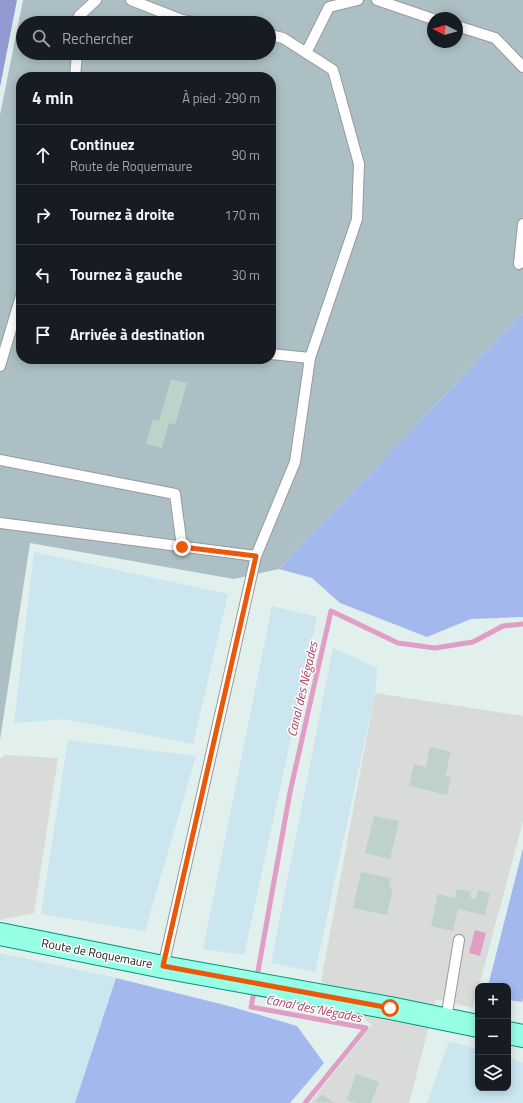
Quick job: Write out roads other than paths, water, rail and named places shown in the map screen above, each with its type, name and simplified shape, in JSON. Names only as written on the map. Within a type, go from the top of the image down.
[{"type":"main road","name":"Route de Roquemaure","points":[[0,934],[475,1025]]},
{"type":"main road","points":[[511,1034],[523,1036]]},
{"type":"lane","points":[[79,16],[96,0]]},
{"type":"lane","points":[[131,0],[172,16]]},
{"type":"lane","points":[[306,53],[329,7],[358,0]]},
{"type":"lane","points":[[377,0],[427,17]]},
{"type":"lane","points":[[463,28],[495,38],[523,67]]},
{"type":"lane","points":[[163,966],[256,556],[295,462],[310,358],[357,219],[359,164],[333,70],[283,38],[276,36]]},
{"type":"lane","points":[[75,72],[76,60]]},
{"type":"lane","points":[[519,264],[523,224]]},
{"type":"lane","points":[[0,366],[16,313]]},
{"type":"lane","points":[[276,355],[310,358]]},
{"type":"lane","points":[[0,460],[175,494],[182,547]]},
{"type":"lane","points":[[0,523],[256,556]]},
{"type":"lane","points":[[446,1019],[459,940]]},
{"type":"waterway","name":"Canal des Négades","points":[[258,971],[290,792],[331,611],[398,643],[435,648],[473,642],[503,626],[523,624]]},
{"type":"waterway","name":"Canal des Négades","points":[[254,992],[251,1007],[366,1028],[305,1103]]}]
